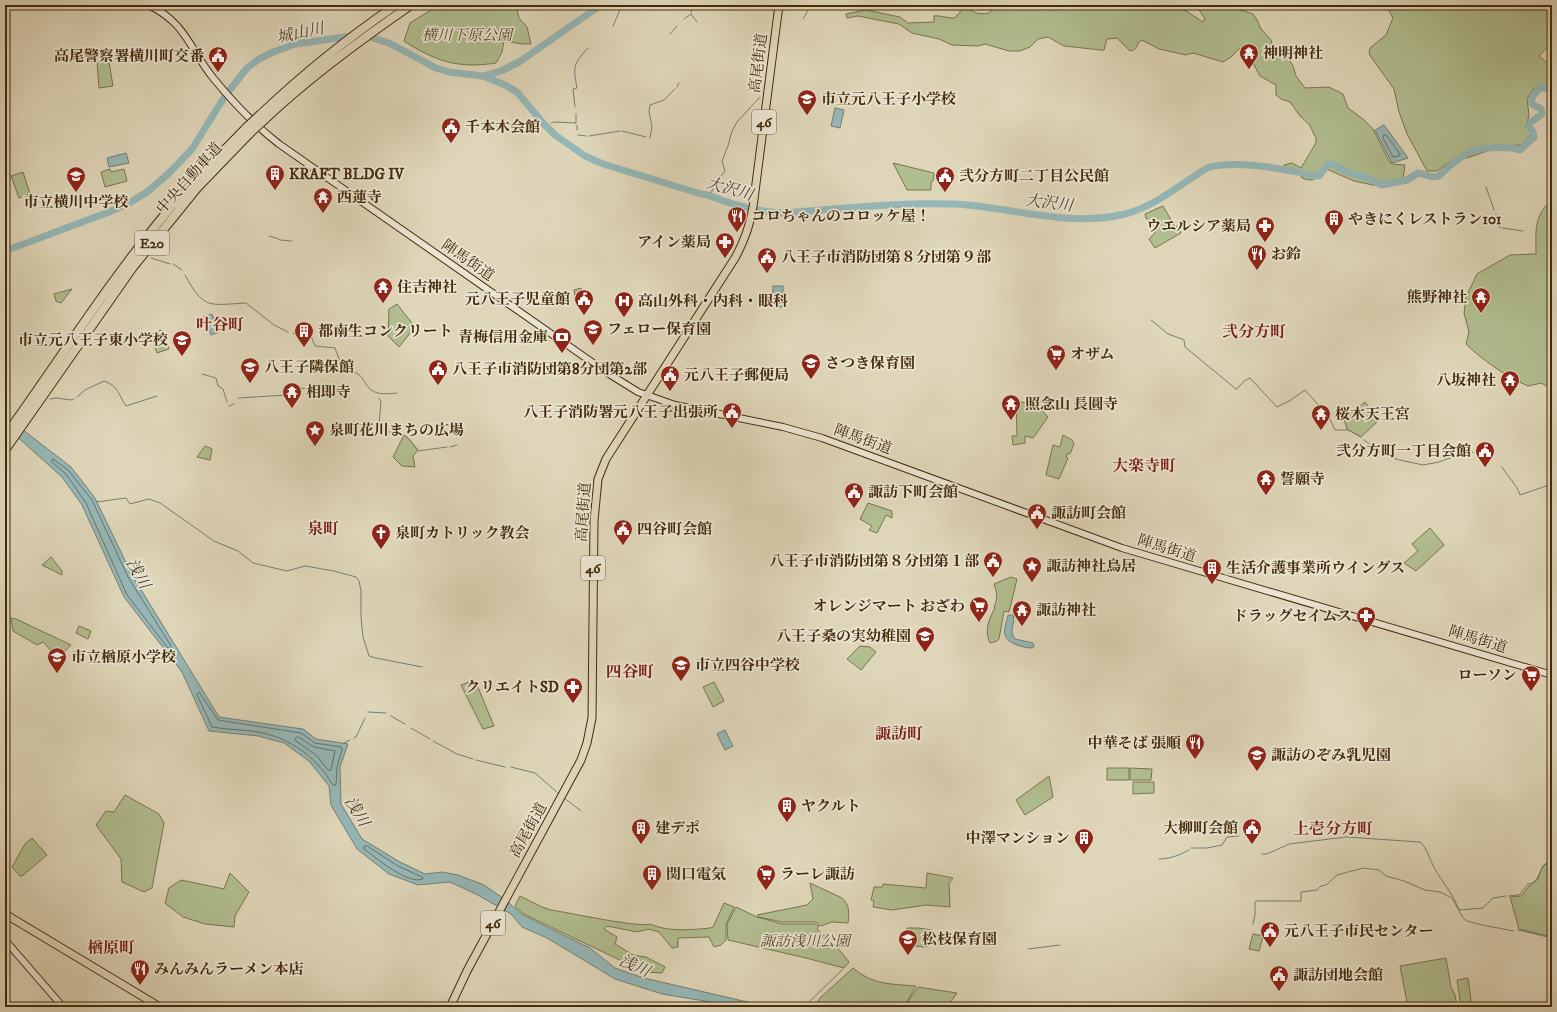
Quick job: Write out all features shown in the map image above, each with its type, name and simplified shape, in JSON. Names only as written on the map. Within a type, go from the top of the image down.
[{"type":"highway","name":"中央自動車道","points":[[5,450],[46,386],[149,234],[184,192],[263,116],[287,89],[332,52],[396,5]]},
{"type":"highway","name":"中央自動車道","points":[[263,116],[378,27],[411,5]]},
{"type":"highway","name":"中央自動車道","points":[[107,297],[196,188],[248,131]]},
{"type":"highway","name":"中央自動車道","points":[[5,436],[46,386]]},
{"type":"main road","name":"陣馬街道","points":[[148,5],[171,18],[209,72],[224,90],[266,133],[283,147],[633,390],[681,406],[783,427],[822,438],[1122,548],[1552,675]]},
{"type":"main road","name":"高尾街道","points":[[450,1007],[516,879],[581,760],[587,743],[592,718],[594,521],[598,479],[606,459],[735,258],[746,234],[752,210],[779,5]]},
{"type":"main road","points":[[5,914],[160,1007]]},
{"type":"main road","points":[[5,940],[63,1007]]},
{"type":"green space","name":"横川下原公園","points":[[439,5],[516,5],[519,18],[527,27],[531,44],[504,41],[502,52],[496,63],[470,65],[447,62],[426,54],[404,41],[410,23]]},
{"type":"green space","points":[[963,5],[972,11],[981,14],[989,13],[994,5],[1172,5],[1186,11],[1203,22],[1205,19],[1198,8],[1201,5],[1217,5],[1220,9],[1231,7],[1253,14],[1261,29],[1271,40],[1273,49],[1286,55],[1293,66],[1296,76],[1305,88],[1329,87],[1343,94],[1348,108],[1363,119],[1373,129],[1389,161],[1392,164],[1405,165],[1403,179],[1384,186],[1354,181],[1324,168],[1315,178],[1311,180],[1302,178],[1299,173],[1285,171],[1284,165],[1292,163],[1301,168],[1316,143],[1316,138],[1309,124],[1300,116],[1290,102],[1281,99],[1276,95],[1276,85],[1260,76],[1246,50],[1239,49],[1223,62],[1193,53],[1186,55],[1159,49],[1142,40],[1138,43],[1136,48],[1130,51],[1117,38],[1107,39],[1104,50],[1101,50],[1064,46],[1048,37],[1038,39],[1030,47],[1020,51],[1009,51],[985,44],[978,46],[952,45],[939,39],[912,33],[899,24],[858,16],[847,18],[846,14],[866,10],[900,17],[908,23],[934,22],[934,16],[954,18],[960,13],[960,7]]},
{"type":"green space","points":[[1384,5],[1552,5],[1552,42],[1539,56],[1551,66],[1552,81],[1547,87],[1533,89],[1527,99],[1529,115],[1526,127],[1531,134],[1522,145],[1502,146],[1467,158],[1457,157],[1437,171],[1427,171],[1407,134],[1399,112],[1394,89],[1369,54],[1370,48],[1386,35],[1393,18]]},
{"type":"green space","points":[[97,62],[109,62],[113,86],[99,88]]},
{"type":"green space","points":[[893,163],[934,173],[933,181],[931,182],[931,190],[907,190]]},
{"type":"green space","points":[[110,169],[111,172],[124,169],[127,181],[105,187],[101,172]]},
{"type":"green space","points":[[23,172],[30,194],[19,198],[11,176]]},
{"type":"green space","points":[[1552,200],[1552,389],[1541,383],[1528,386],[1519,382],[1495,368],[1473,351],[1466,344],[1469,332],[1464,313],[1466,297],[1477,274],[1510,255],[1536,254],[1536,231],[1539,218],[1541,212]]},
{"type":"green space","points":[[1163,206],[1175,227],[1177,226],[1181,233],[1155,248],[1149,239],[1155,233],[1145,214]]},
{"type":"green space","points":[[581,288],[585,304],[577,305],[574,290]]},
{"type":"green space","points":[[72,289],[61,303],[56,301],[54,294]]},
{"type":"green space","points":[[397,304],[415,327],[399,347],[388,336],[389,309]]},
{"type":"green space","points":[[161,330],[169,349],[157,353],[150,335]]},
{"type":"green space","points":[[1016,401],[1037,405],[1048,417],[1033,438],[1025,436],[1025,443],[1013,445],[1012,436],[1017,436]]},
{"type":"green space","points":[[1365,402],[1379,420],[1361,437],[1347,429],[1344,419]]},
{"type":"green space","points":[[404,435],[418,450],[413,456],[415,467],[402,466],[393,457]]},
{"type":"green space","points":[[1063,435],[1072,440],[1074,444],[1070,454],[1067,454],[1066,457],[1068,458],[1059,479],[1046,475],[1053,445],[1060,447]]},
{"type":"green space","points":[[205,446],[212,449],[210,460],[197,457]]},
{"type":"green space","points":[[868,503],[892,511],[892,518],[886,515],[877,533],[869,530],[872,526],[860,519]]},
{"type":"green space","points":[[1430,528],[1444,545],[1416,571],[1404,563],[1418,551],[1412,544]]},
{"type":"green space","points":[[51,557],[62,571],[62,575],[42,565]]},
{"type":"green space","points":[[1011,577],[1017,579],[1009,612],[1004,611],[999,639],[990,643],[987,630],[997,598],[994,584]]},
{"type":"green space","points":[[11,618],[71,645],[58,658],[43,642],[37,645],[13,631]]},
{"type":"green space","points":[[79,626],[91,631],[88,639],[76,633]]},
{"type":"green space","points":[[860,646],[870,647],[876,652],[861,670],[847,659]]},
{"type":"green space","points":[[475,680],[494,726],[483,729],[461,685]]},
{"type":"green space","points":[[714,682],[724,701],[713,707],[703,687]]},
{"type":"green space","points":[[1107,768],[1129,768],[1129,780],[1107,780]]},
{"type":"green space","points":[[1130,768],[1152,769],[1151,780],[1130,780]]},
{"type":"green space","points":[[1049,776],[1053,797],[1025,815],[1016,800]]},
{"type":"green space","points":[[1133,782],[1154,782],[1154,793],[1133,794]]},
{"type":"green space","points":[[125,795],[159,814],[164,823],[152,888],[144,892],[122,882],[121,859],[96,825],[106,811],[114,812]]},
{"type":"green space","points":[[32,838],[47,855],[22,876],[20,876],[12,867],[25,844]]},
{"type":"green space","points":[[1552,860],[1552,937],[1519,929],[1510,897],[1521,896],[1537,879],[1543,866]]},
{"type":"green space","points":[[230,873],[249,892],[235,916],[234,927],[205,924],[183,917],[165,903],[169,888],[181,880],[224,889]]},
{"type":"green space","points":[[927,873],[953,878],[949,883],[950,907],[926,905],[892,910],[873,907],[874,901],[871,900],[874,887],[882,887],[883,884],[926,888]]},
{"type":"green space","points":[[810,883],[842,898],[845,901],[849,916],[848,923],[832,922],[821,926],[816,922],[782,922],[759,917],[757,915],[807,905],[813,899]]},
{"type":"green space","points":[[520,896],[551,910],[618,922],[643,925],[650,924],[657,927],[679,930],[713,927],[724,903],[734,907],[726,924],[726,940],[721,945],[714,947],[709,937],[678,938],[678,947],[672,948],[659,932],[649,929],[637,932],[607,926],[604,929],[617,937],[615,944],[633,955],[646,957],[665,967],[662,973],[646,972],[524,914],[515,906]]},
{"type":"green space","name":"諏訪浅川公園","points":[[736,907],[757,917],[782,924],[815,924],[819,926],[817,929],[837,947],[849,962],[844,968],[728,940],[727,924]]},
{"type":"green space","points":[[907,928],[932,930],[928,946],[905,945]]},
{"type":"green space","points":[[1253,934],[1263,936],[1259,951],[1249,949]]},
{"type":"green space","points":[[1446,958],[1451,987],[1455,995],[1457,1007],[1408,1007],[1400,966]]},
{"type":"green space","points":[[853,968],[860,974],[875,981],[916,986],[908,1000],[907,1007],[823,1007],[818,1001],[820,998]]},
{"type":"green space","points":[[1468,978],[1472,1007],[1461,1007],[1457,980]]},
{"type":"green space","points":[[918,987],[957,993],[947,1007],[908,1007],[909,1000]]},
{"type":"water","points":[[835,108],[844,110],[840,128],[831,126]]},
{"type":"water","points":[[1384,125],[1408,158],[1392,163],[1375,130]]},
{"type":"water","points":[[126,153],[129,163],[109,167],[107,158]]},
{"type":"water","points":[[773,286],[783,286],[783,307],[772,307]]},
{"type":"water","points":[[212,314],[219,332],[211,335],[203,317]]},
{"type":"water","points":[[5,416],[71,467],[95,498],[132,575],[219,717],[303,729],[316,739],[348,744],[340,767],[341,804],[362,839],[400,862],[425,874],[442,872],[458,875],[484,885],[503,898],[523,915],[590,948],[615,968],[644,978],[769,1007],[724,1007],[711,1002],[662,994],[615,979],[547,938],[522,927],[511,914],[476,894],[450,882],[418,885],[389,874],[357,849],[331,805],[329,786],[309,761],[284,743],[258,736],[209,731],[182,672],[124,597],[82,505],[62,477],[22,441],[5,429]]},
{"type":"water","points":[[1008,615],[1013,615],[1014,618],[1012,633],[1015,639],[1033,643],[1033,648],[1017,645],[1008,640],[1005,630]]},
{"type":"water","points":[[725,730],[733,746],[725,750],[717,734]]},
{"type":"waterway","name":"城山川","points":[[5,251],[109,212],[131,202],[147,192],[168,174],[192,149],[225,96],[247,68],[259,59],[273,52],[295,44],[359,35],[389,43],[436,68],[449,72],[483,76],[501,71],[519,62],[601,5]]},
{"type":"waterway","points":[[613,26],[622,5]]},
{"type":"waterway","points":[[803,19],[811,5]]},
{"type":"waterway","points":[[691,13],[692,8]]},
{"type":"waterway","points":[[684,19],[691,14],[697,22]]},
{"type":"waterway","points":[[670,34],[677,26]]},
{"type":"waterway","points":[[575,107],[573,89],[577,88],[575,66],[579,58],[588,48]]},
{"type":"waterway","name":"大沢川","points":[[483,76],[503,84],[517,92],[555,135],[585,156],[603,164],[748,208],[782,213],[890,205],[954,204],[1061,218],[1082,219],[1103,218],[1125,214],[1148,206],[1209,167],[1220,165],[1254,165],[1319,176],[1327,165],[1332,164],[1347,172],[1365,177],[1382,185],[1407,180],[1418,173],[1436,177],[1468,153],[1479,149],[1508,148],[1520,150],[1534,137],[1529,126],[1531,122],[1542,114],[1541,109],[1532,104],[1535,92],[1541,87],[1552,90]]},
{"type":"waterway","points":[[677,87],[679,83]]},
{"type":"waterway","points":[[650,138],[652,126],[649,112],[650,105],[664,100],[675,89]]},
{"type":"waterway","points":[[710,197],[714,185],[725,171],[722,161],[732,131],[737,122],[760,97]]},
{"type":"waterway","points":[[551,123],[576,123],[576,114]]},
{"type":"waterway","points":[[577,125],[577,130]]},
{"type":"waterway","points":[[589,136],[620,131]]},
{"type":"waterway","points":[[622,131],[646,137]]},
{"type":"waterway","points":[[578,135],[586,136]]},
{"type":"waterway","points":[[1486,187],[1494,210]]},
{"type":"waterway","points":[[1496,214],[1500,228]]},
{"type":"waterway","points":[[1502,228],[1523,231]]},
{"type":"waterway","points":[[269,236],[280,240],[292,241]]},
{"type":"waterway","points":[[151,258],[170,264]]},
{"type":"waterway","points":[[173,264],[182,270]]},
{"type":"waterway","points":[[185,275],[197,294],[203,300],[215,304],[246,303],[274,325],[288,332]]},
{"type":"waterway","points":[[1151,320],[1168,334],[1184,340],[1185,347],[1236,389],[1244,381],[1250,378],[1277,407],[1291,400],[1305,390],[1329,417],[1335,430],[1348,430],[1361,437]]},
{"type":"waterway","points":[[293,333],[300,337],[311,336],[315,346],[335,348],[343,370],[358,374],[372,391],[388,394],[397,393]]},
{"type":"waterway","points":[[202,374],[216,378],[218,386],[223,389],[227,402]]},
{"type":"waterway","points":[[77,397],[85,390],[104,381],[112,385],[118,391],[126,406],[157,396]]},
{"type":"waterway","points":[[238,399],[287,395],[289,389],[308,389]]},
{"type":"waterway","points":[[311,389],[325,389]]},
{"type":"waterway","points":[[379,398],[381,401],[379,425],[386,431],[401,435]]},
{"type":"waterway","points":[[50,399],[74,399]]},
{"type":"waterway","points":[[229,406],[234,404]]},
{"type":"waterway","points":[[404,435],[410,440],[418,451],[447,447]]},
{"type":"waterway","points":[[1364,440],[1379,451],[1399,460]]},
{"type":"waterway","points":[[450,447],[457,445]]},
{"type":"waterway","points":[[1400,460],[1423,465],[1473,452]]},
{"type":"waterway","points":[[1502,467],[1515,484],[1520,495],[1552,484]]},
{"type":"waterway","points":[[96,502],[126,498],[130,504],[149,499],[160,503],[214,541],[238,551],[253,563],[287,571],[305,566],[334,571],[356,577],[359,581],[361,591],[363,637],[369,656],[422,667]]},
{"type":"waterway","points":[[368,712],[386,713]]},
{"type":"waterway","points":[[391,716],[405,724]]},
{"type":"waterway","points":[[354,738],[356,737],[365,718]]},
{"type":"waterway","points":[[411,728],[430,739]]},
{"type":"waterway","points":[[344,743],[350,740]]},
{"type":"waterway","points":[[433,741],[457,754],[473,759]]},
{"type":"waterway","points":[[476,760],[505,767]]},
{"type":"waterway","points":[[511,767],[535,773],[558,793]]},
{"type":"waterway","points":[[564,798],[581,811]]},
{"type":"waterway","points":[[1191,848],[1207,848],[1222,845],[1227,837],[1239,836]]},
{"type":"waterway","points":[[1262,854],[1267,854],[1289,844],[1346,837],[1420,842],[1453,897],[1459,910]]},
{"type":"waterway","points":[[1159,859],[1182,854],[1189,850]]},
{"type":"waterway","points":[[1509,896],[1519,895],[1528,884],[1532,883],[1539,877],[1544,865],[1552,860]]},
{"type":"waterway","points":[[1253,924],[1256,901],[1301,901],[1301,892],[1317,890],[1321,886],[1326,885],[1337,875],[1363,868],[1379,870],[1386,876],[1404,881],[1425,890],[1440,892],[1452,898],[1463,918],[1467,921],[1514,931]]},
{"type":"waterway","points":[[1459,910],[1483,908],[1493,898],[1506,896]]},
{"type":"waterway","points":[[1518,930],[1552,938]]},
{"type":"waterway","points":[[1028,949],[1060,945]]},
{"type":"waterway","points":[[804,1007],[843,969]]},
{"type":"place","name":"神明神社","points":[[1249,70]]},
{"type":"place","name":"高尾警察署横川町交番","points":[[218,73]]},
{"type":"place","name":"市立元八王子小学校","points":[[807,116]]},
{"type":"place","name":"千本木会館","points":[[451,144]]},
{"type":"place","name":"KRAFT BLDG IV","points":[[275,191]]},
{"type":"place","name":"市立横川中学校","points":[[76,193]]},
{"type":"place","name":"弐分方町二丁目公民館","points":[[945,193]]},
{"type":"place","name":"西蓮寺","points":[[323,214]]},
{"type":"place","name":"コロちゃんのコロッケ屋！","points":[[737,233]]},
{"type":"place","name":"やきにくレストラン101","points":[[1334,236]]},
{"type":"place","name":"ウエルシア薬局","points":[[1265,243]]},
{"type":"place","name":"アイン薬局","points":[[725,259]]},
{"type":"place","name":"お鈴","points":[[1257,271]]},
{"type":"place","name":"八王子市消防団第８分団第９部","points":[[767,274]]},
{"type":"place","name":"住吉神社","points":[[383,304]]},
{"type":"place","name":"熊野神社","points":[[1481,314]]},
{"type":"place","name":"元八王子児童館","points":[[584,316]]},
{"type":"place","name":"高山外科・内科・眼科","points":[[624,318]]},
{"type":"place","name":"フェロー保育園","points":[[593,346]]},
{"type":"place","name":"都南生コンクリート","points":[[304,348]]},
{"type":"place","name":"青梅信用金庫","points":[[562,354]]},
{"type":"place","name":"市立元八王子東小学校","points":[[182,357]]},
{"type":"place","name":"オザム","points":[[1056,371]]},
{"type":"place","name":"さつき保育園","points":[[811,380]]},
{"type":"place","name":"八王子隣保館","points":[[250,384]]},
{"type":"place","name":"八王子市消防団第8分団第2部","points":[[438,386]]},
{"type":"place","name":"元八王子郵便局","points":[[670,392]]},
{"type":"place","name":"八坂神社","points":[[1510,397]]},
{"type":"place","name":"相即寺","points":[[292,409]]},
{"type":"place","name":"照念山 長圓寺","points":[[1011,421]]},
{"type":"place","name":"八王子消防署元八王子出張所","points":[[732,429]]},
{"type":"place","name":"桜木天王宮","points":[[1321,431]]},
{"type":"place","name":"泉町花川まちの広場","points":[[315,447]]},
{"type":"place","name":"弐分方町一丁目会館","points":[[1485,468]]},
{"type":"place","name":"誓願寺","points":[[1266,496]]},
{"type":"place","name":"諏訪下町会館","points":[[854,509]]},
{"type":"place","name":"諏訪町会館","points":[[1037,530]]},
{"type":"place","name":"四谷町会館","points":[[623,546]]},
{"type":"place","name":"泉町カトリック教会","points":[[381,550]]},
{"type":"place","name":"八王子市消防団第８分団第１部","points":[[993,578]]},
{"type":"place","name":"諏訪神社鳥居","points":[[1032,583]]},
{"type":"place","name":"生活介護事業所ウイングス","points":[[1212,585]]},
{"type":"place","name":"オレンジマート おざわ","points":[[979,623]]},
{"type":"place","name":"諏訪神社","points":[[1022,627]]},
{"type":"place","name":"ドラッグセイムス","points":[[1366,633]]},
{"type":"place","name":"八王子桑の実幼稚園","points":[[925,653]]},
{"type":"place","name":"市立楢原小学校","points":[[57,674]]},
{"type":"place","name":"市立四谷中学校","points":[[681,682]]},
{"type":"place","name":"ローソン","points":[[1531,692]]},
{"type":"place","name":"クリエイトSD","points":[[573,704]]},
{"type":"place","name":"中華そば 張順","points":[[1195,760]]},
{"type":"place","name":"諏訪のぞみ乳児園","points":[[1257,772]]},
{"type":"place","name":"ヤクルト","points":[[787,823]]},
{"type":"place","name":"建デポ","points":[[641,845]]},
{"type":"place","name":"大柳町会館","points":[[1252,845]]},
{"type":"place","name":"中澤マンション","points":[[1084,855]]},
{"type":"place","name":"関口電気","points":[[652,891]]},
{"type":"place","name":"ラーレ諏訪","points":[[766,891]]},
{"type":"place","name":"元八王子市民センター","points":[[1270,948]]},
{"type":"place","name":"松枝保育園","points":[[908,956]]},
{"type":"place","name":"みんみんラーメン本店","points":[[140,986]]},
{"type":"place","name":"諏訪団地会館","points":[[1279,992]]},
{"type":"district","name":"叶谷町","points":[[220,324]]},
{"type":"district","name":"弐分方町","points":[[1254,331]]},
{"type":"district","name":"大楽寺町","points":[[1144,465]]},
{"type":"district","name":"泉町","points":[[323,528]]},
{"type":"district","name":"四谷町","points":[[630,671]]},
{"type":"district","name":"諏訪町","points":[[899,733]]},
{"type":"district","name":"上壱分方町","points":[[1333,828]]},
{"type":"district","name":"楢原町","points":[[111,947]]},
{"type":"water label","name":"浅川","points":[[139,573]]},
{"type":"water label","name":"浅川","points":[[358,811]]},
{"type":"water label","name":"浅川","points":[[635,965]]}]
